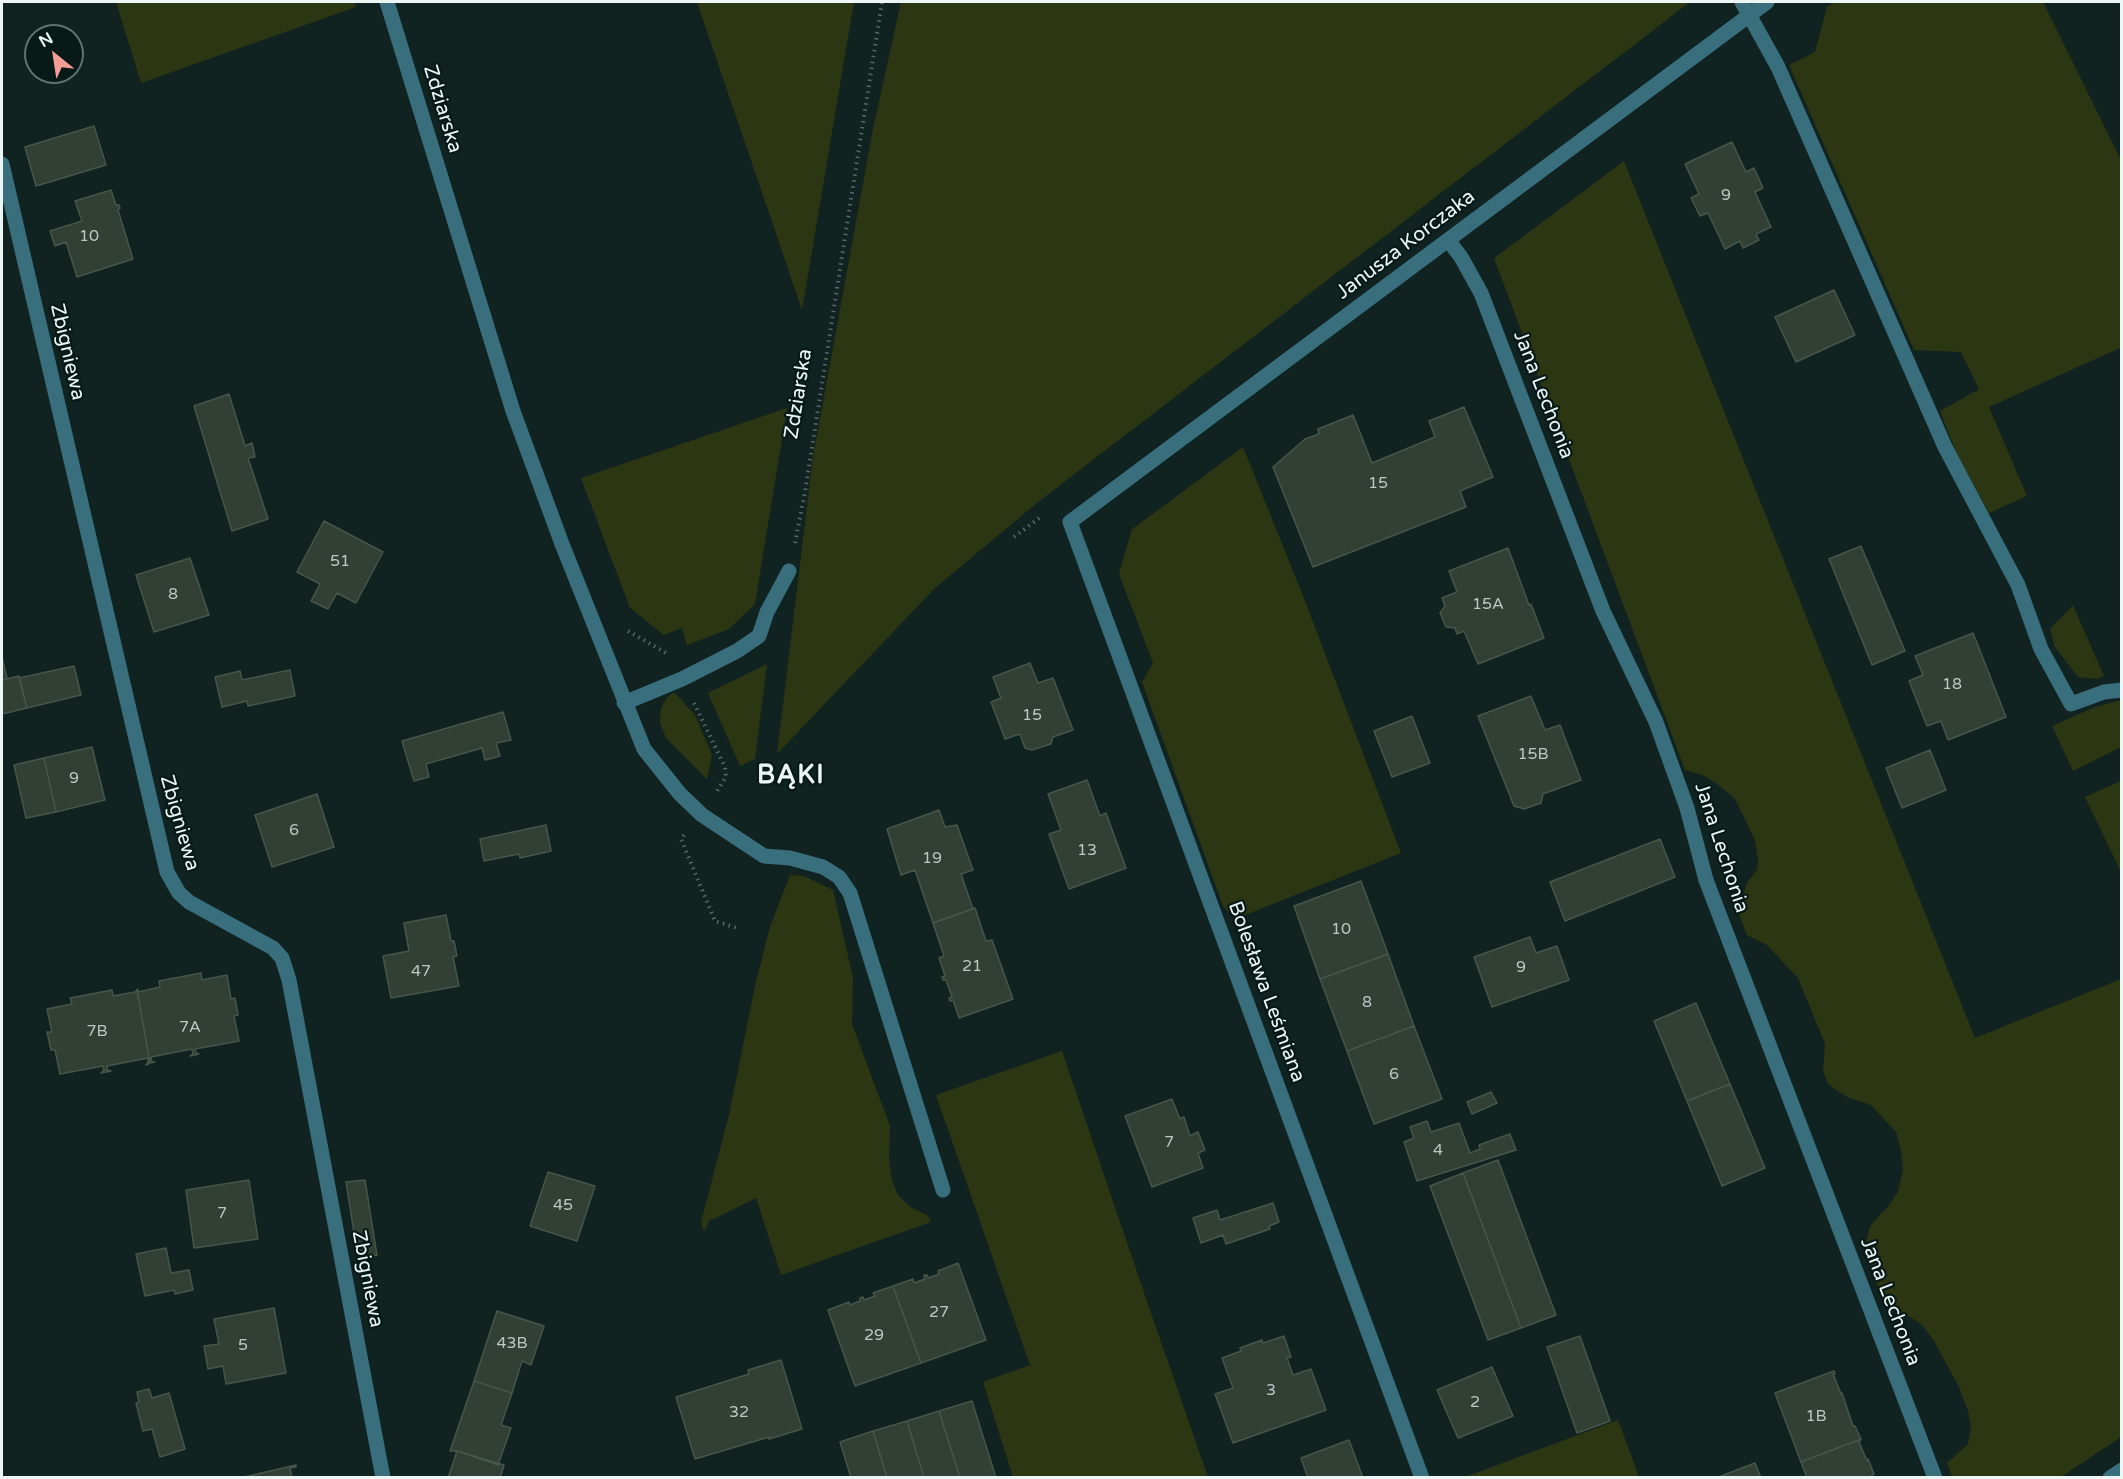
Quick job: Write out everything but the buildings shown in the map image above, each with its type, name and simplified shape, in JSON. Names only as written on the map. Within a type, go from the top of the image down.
[{"type":"street","name":"Zdziarska","points":[[387,2],[513,411],[624,704],[644,749],[680,794],[702,815],[764,856],[790,858],[824,867],[839,877],[849,893],[943,1190]]},
{"type":"street","name":"Janusza Korczaka","points":[[1070,522],[1448,240],[1746,8],[1767,2]]},
{"type":"street","points":[[1746,8],[1778,67],[1945,447],[2018,585],[2050,668],[2071,704],[2104,692],[2121,690]]},
{"type":"street","name":"Zbigniewa","points":[[2,164],[167,872],[179,893],[189,902],[273,948],[282,958],[289,980],[382,1478]]},
{"type":"street","name":"Jana Lechonia","points":[[1448,240],[1482,293],[1603,611],[1656,722],[1687,808],[1707,880],[1935,1478]]},
{"type":"street","name":"Bolesława Leśmiana","points":[[1070,522],[1422,1478]]},
{"type":"street","points":[[624,704],[682,679],[737,651],[759,636],[766,612],[789,571]]},
{"type":"street","points":[[2110,1478],[2121,1470]]},
{"type":"path","name":"Zdziarska","points":[[789,571],[807,480],[882,2]]},
{"type":"green space","points":[[116,2],[354,2],[356,7],[141,83]]},
{"type":"green space","points":[[697,2],[854,2],[802,310]]},
{"type":"green space","points":[[901,2],[1690,2],[1038,502],[935,588],[777,754],[813,457],[873,129]]},
{"type":"green space","points":[[1835,2],[2043,2],[2121,160],[2122,347],[1989,407],[2027,496],[1989,513],[1956,452],[1940,411],[1979,389],[1961,352],[1914,350],[1789,65],[1815,52],[1827,7]]},
{"type":"green space","points":[[1624,161],[1975,1038],[2121,979],[2121,1437],[2061,1477],[1952,1477],[1947,1463],[1968,1444],[1971,1426],[1959,1387],[1934,1341],[1922,1325],[1906,1314],[1886,1308],[1864,1250],[1870,1226],[1898,1192],[1903,1170],[1896,1132],[1871,1105],[1847,1097],[1828,1084],[1823,1071],[1825,1044],[1798,978],[1767,945],[1747,935],[1738,911],[1747,883],[1757,870],[1755,840],[1735,799],[1716,783],[1702,775],[1685,770],[1494,258]]},
{"type":"green space","points":[[787,408],[755,604],[729,629],[687,645],[682,628],[664,635],[630,608],[581,478]]},
{"type":"green space","points":[[1243,447],[1305,601],[1401,853],[1245,915],[1231,915],[1223,906],[1142,682],[1153,663],[1119,574],[1132,529]]},
{"type":"green space","points":[[2073,605],[2104,676],[2097,679],[2078,677],[2055,647],[2050,629]]},
{"type":"green space","points":[[767,664],[755,759],[740,766],[708,693]]},
{"type":"green space","points":[[673,693],[695,715],[712,755],[707,779],[666,738],[660,723],[661,708],[667,697]]},
{"type":"green space","points":[[2121,700],[2121,747],[2073,771],[2052,726],[2095,707]]},
{"type":"green space","points":[[2121,781],[2121,872],[2085,797]]},
{"type":"green space","points":[[790,875],[804,876],[833,890],[853,978],[852,1024],[890,1126],[889,1160],[892,1180],[898,1195],[909,1206],[927,1215],[931,1222],[781,1275],[756,1198],[709,1221],[704,1232],[701,1222],[729,1115],[755,986],[770,927]]},
{"type":"green space","points":[[1062,1051],[1208,1477],[1013,1477],[983,1382],[1030,1365],[936,1095]]},
{"type":"green space","points":[[1618,1420],[1639,1477],[1465,1477]]},
{"type":"district","name":"BĄKI","points":[[791,776]]}]
